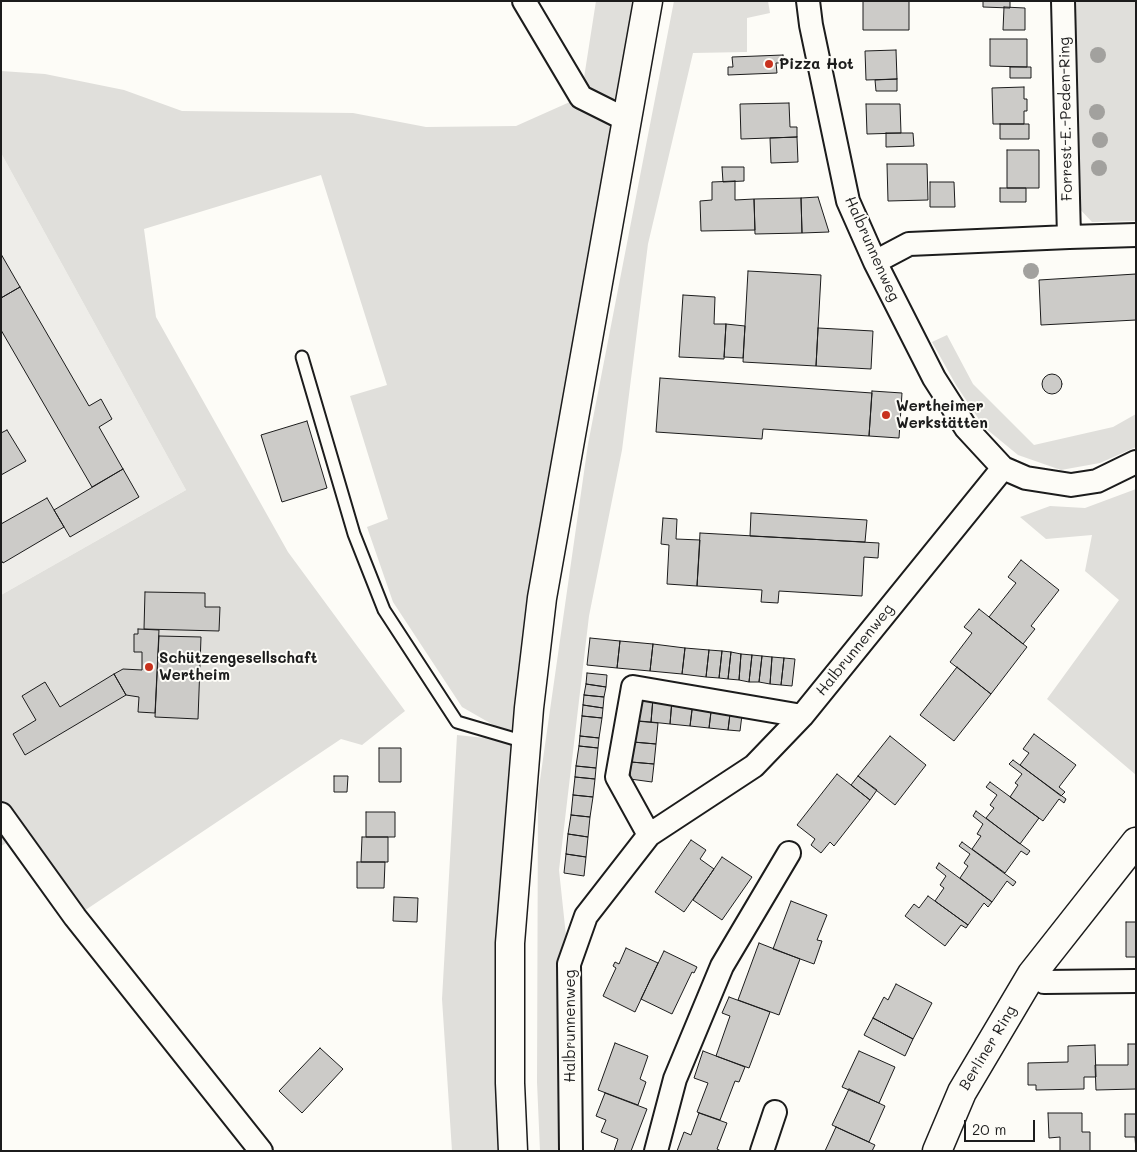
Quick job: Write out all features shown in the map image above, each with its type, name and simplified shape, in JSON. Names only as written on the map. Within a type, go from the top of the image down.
[{"type":"main road","points":[[513,1151],[510,1083],[510,943],[525,742],[542,598],[648,1]]},
{"type":"main road","name":"Berliner Ring","points":[[937,1151],[962,1092],[1032,974],[1136,842]]},
{"type":"street","points":[[524,1],[581,97],[627,120]]},
{"type":"street","name":"Halbrunnenweg","points":[[808,1],[810,25],[848,201],[875,262],[934,378],[966,428],[1003,468],[1026,478],[1071,485],[1097,482],[1136,462]]},
{"type":"street","name":"Forrest-E.-Peden-Ring","points":[[1063,1],[1069,236]]},
{"type":"street","points":[[875,262],[909,244],[1069,236],[1136,235]]},
{"type":"street","name":"Halbrunnenweg","points":[[571,1151],[569,964],[586,916],[649,835],[754,766],[802,716],[1003,468]]},
{"type":"street","points":[[649,835],[617,777],[633,687],[802,716]]},
{"type":"street","points":[[1,814],[75,917],[261,1151]]},
{"type":"street","points":[[656,1151],[676,1079],[722,966],[789,853]]},
{"type":"street","points":[[1032,974],[1044,982],[1136,981]]},
{"type":"street","points":[[762,1151],[776,1112]]},
{"type":"lane","points":[[302,357],[354,534],[384,610],[457,722],[525,742]]},
{"type":"shaded area","points":[[596,1],[648,1],[529,708],[513,1151],[452,1151],[442,999],[457,735],[523,742],[462,707],[393,602],[367,527],[388,519],[350,396],[387,385],[321,175],[144,229],[156,317],[288,552],[405,711],[362,745],[341,739],[75,917],[17,837],[1,846],[1,595],[186,490],[1,153],[1,71],[45,74],[124,90],[182,111],[353,113],[426,127],[516,126],[581,97]]},
{"type":"shaded area","points":[[674,1],[768,1],[770,13],[747,18],[747,52],[693,53],[648,244],[622,450],[589,616],[559,870],[569,964],[571,1151],[540,1151],[537,1082],[538,794],[588,444]]},
{"type":"shaded area","points":[[1072,1],[1136,1],[1136,221],[1092,222],[1076,205]]},
{"type":"shaded area","points":[[1,153],[186,490],[1,595]]},
{"type":"shaded area","points":[[947,335],[973,384],[1034,445],[1113,427],[1136,414],[1136,447],[1100,463],[1061,470],[1018,455],[984,427],[956,385],[932,342]]},
{"type":"shaded area","points":[[1136,489],[1136,775],[1047,699],[1119,600],[1085,571],[1092,535],[1046,539],[1020,517],[1050,506],[1085,508]]},
{"type":"building","points":[[863,1],[909,1],[909,30],[863,30]]},
{"type":"building","points":[[983,1],[1010,1],[1010,8],[983,7]]},
{"type":"building","points":[[1004,7],[1025,8],[1025,30],[1003,30]]},
{"type":"building","points":[[990,39],[1027,39],[1027,67],[990,66]]},
{"type":"building","points":[[896,50],[897,79],[866,80],[865,51]]},
{"type":"building","points":[[783,55],[784,63],[776,63],[777,73],[728,75],[728,67],[733,67],[732,57]]},
{"type":"building","points":[[1010,67],[1031,67],[1031,78],[1010,78]]},
{"type":"building","points":[[897,79],[897,91],[876,91],[875,80]]},
{"type":"building","points":[[1024,87],[1027,111],[1024,111],[1024,124],[993,124],[992,88]]},
{"type":"building","points":[[789,103],[790,127],[797,127],[797,137],[741,139],[740,104]]},
{"type":"building","points":[[866,104],[900,104],[901,133],[867,134]]},
{"type":"building","points":[[1000,124],[1029,124],[1029,139],[1000,139]]},
{"type":"building","points":[[886,133],[913,133],[914,146],[886,147]]},
{"type":"building","points":[[797,137],[798,162],[771,163],[770,138]]},
{"type":"building","points":[[1007,150],[1039,150],[1039,188],[1007,188]]},
{"type":"building","points":[[887,164],[927,164],[928,200],[888,201]]},
{"type":"building","points":[[722,167],[744,167],[744,181],[723,182]]},
{"type":"building","points":[[735,181],[735,200],[754,199],[755,230],[701,231],[700,201],[712,200],[712,182]]},
{"type":"building","points":[[930,182],[954,182],[955,207],[930,207]]},
{"type":"building","points":[[1000,188],[1026,188],[1026,202],[1000,202]]},
{"type":"building","points":[[818,197],[829,232],[802,233],[801,198]]},
{"type":"building","points":[[801,198],[802,233],[755,234],[754,199]]},
{"type":"building","points":[[1,254],[20,287],[1,298]]},
{"type":"building","points":[[748,271],[821,275],[816,366],[743,362]]},
{"type":"building","points":[[1136,274],[1136,320],[1041,325],[1039,280]]},
{"type":"building","points":[[20,287],[89,406],[101,399],[112,419],[99,427],[123,469],[92,487],[1,330],[1,298]]},
{"type":"building","points":[[683,295],[715,297],[714,324],[726,324],[724,359],[679,357]]},
{"type":"building","points":[[726,324],[745,326],[743,358],[724,357]]},
{"type":"building","points":[[818,328],[873,331],[871,369],[816,366]]},
{"type":"building","points":[[1052,374],[1059,377],[1062,384],[1059,391],[1052,394],[1045,391],[1042,384],[1045,377]]},
{"type":"building","points":[[660,378],[872,393],[869,436],[763,429],[762,439],[656,432]]},
{"type":"building","name":"Wertheimer Werkstätten","points":[[872,391],[902,393],[899,438],[869,436]]},
{"type":"building","points":[[307,421],[327,488],[282,502],[261,435]]},
{"type":"building","points":[[7,430],[26,461],[1,475],[1,433]]},
{"type":"building","points":[[123,469],[139,497],[70,537],[54,510]]},
{"type":"building","points":[[47,498],[64,527],[3,563],[1,560],[1,524]]},
{"type":"building","points":[[751,513],[867,520],[865,542],[750,536]]},
{"type":"building","points":[[663,518],[677,519],[676,539],[700,540],[697,586],[667,584],[669,545],[661,544]]},
{"type":"building","points":[[700,533],[879,543],[878,558],[864,557],[862,596],[779,591],[778,603],[761,602],[762,590],[697,586]]},
{"type":"building","points":[[1021,560],[1059,590],[1031,626],[1035,629],[1023,644],[989,617],[1016,583],[1008,577]]},
{"type":"building","points":[[145,592],[205,593],[205,607],[220,607],[219,631],[144,629]]},
{"type":"building","points":[[979,609],[1027,647],[991,694],[950,662],[972,633],[964,627]]},
{"type":"building","points":[[138,629],[159,630],[155,713],[138,712],[139,697],[126,695],[114,674],[123,669],[142,670],[142,652],[134,652],[134,634],[138,634]]},
{"type":"building","points":[[159,636],[201,637],[198,719],[155,717]]},
{"type":"building","points":[[590,638],[620,641],[617,668],[587,665]]},
{"type":"building","points":[[620,641],[653,644],[650,671],[617,668]]},
{"type":"building","points":[[653,644],[685,648],[682,674],[650,671]]},
{"type":"building","points":[[685,648],[709,650],[706,677],[682,674]]},
{"type":"building","points":[[709,650],[722,651],[719,678],[706,677]]},
{"type":"building","points":[[722,651],[731,652],[728,679],[719,678]]},
{"type":"building","points":[[731,652],[741,654],[739,680],[728,679]]},
{"type":"building","points":[[741,654],[752,655],[749,682],[739,680]]},
{"type":"building","points":[[752,655],[762,656],[759,682],[749,682]]},
{"type":"building","points":[[762,656],[772,657],[770,684],[759,682]]},
{"type":"building","points":[[772,657],[784,658],[781,685],[770,684]]},
{"type":"building","points":[[784,658],[795,659],[792,686],[781,685]]},
{"type":"building","points":[[957,667],[991,694],[954,741],[920,715]]},
{"type":"building","points":[[587,673],[607,675],[606,687],[586,684]]},
{"type":"building","points":[[114,674],[126,695],[25,755],[13,734],[36,720],[22,696],[45,682],[60,707]]},
{"type":"building","points":[[586,684],[606,687],[604,697],[584,695]]},
{"type":"building","points":[[584,695],[604,697],[603,708],[583,705]]},
{"type":"building","points":[[642,697],[653,698],[651,722],[639,721]]},
{"type":"building","points":[[653,698],[672,700],[670,724],[651,722]]},
{"type":"building","points":[[672,700],[693,702],[690,726],[670,724]]},
{"type":"building","points":[[693,702],[712,704],[709,728],[690,726]]},
{"type":"building","points":[[712,704],[731,706],[728,730],[709,728]]},
{"type":"building","points":[[583,705],[603,708],[602,718],[582,716]]},
{"type":"building","points":[[731,706],[743,707],[740,731],[728,730]]},
{"type":"building","points":[[582,716],[602,718],[599,738],[580,736]]},
{"type":"building","points":[[636,721],[658,723],[656,744],[633,742]]},
{"type":"building","points":[[1034,734],[1076,765],[1059,787],[1065,792],[1061,796],[1020,765],[1029,753],[1023,749]]},
{"type":"building","points":[[580,736],[599,738],[598,748],[579,746]]},
{"type":"building","points":[[890,736],[926,765],[895,805],[858,776]]},
{"type":"building","points":[[633,742],[656,744],[654,764],[631,762]]},
{"type":"building","points":[[579,746],[598,748],[596,768],[576,766]]},
{"type":"building","points":[[379,748],[401,748],[401,782],[379,782]]},
{"type":"building","points":[[1013,760],[1066,799],[1064,803],[1059,799],[1043,821],[1010,797],[1018,785],[1015,783],[1022,774],[1009,764]]},
{"type":"building","points":[[631,762],[654,764],[652,782],[630,779]]},
{"type":"building","points":[[576,766],[596,768],[595,779],[575,777]]},
{"type":"building","points":[[837,774],[870,800],[834,846],[830,842],[821,853],[811,845],[815,839],[797,825]]},
{"type":"building","points":[[334,776],[348,776],[347,792],[334,792]]},
{"type":"building","points":[[858,776],[877,790],[870,800],[851,785]]},
{"type":"building","points":[[575,777],[595,779],[593,797],[573,795]]},
{"type":"building","points":[[990,782],[1039,818],[1020,844],[986,818],[994,808],[990,805],[997,795],[986,787]]},
{"type":"building","points":[[573,795],[593,797],[590,817],[571,815]]},
{"type":"building","points":[[976,811],[1030,851],[1027,855],[1021,851],[1005,873],[972,849],[981,836],[977,834],[983,824],[973,816]]},
{"type":"building","points":[[366,812],[395,812],[395,837],[366,837]]},
{"type":"building","points":[[571,815],[590,817],[588,837],[568,834]]},
{"type":"building","points":[[568,834],[588,837],[586,857],[566,854]]},
{"type":"building","points":[[362,837],[388,837],[388,862],[361,862]]},
{"type":"building","points":[[691,840],[706,850],[700,859],[714,869],[684,912],[655,892]]},
{"type":"building","points":[[962,842],[1016,882],[1013,886],[1007,881],[992,902],[960,878],[968,866],[964,863],[970,854],[959,846]]},
{"type":"building","points":[[566,854],[586,857],[584,876],[564,873]]},
{"type":"building","points":[[722,857],[752,877],[722,920],[693,900]]},
{"type":"building","points":[[357,862],[385,862],[384,888],[357,888]]},
{"type":"building","points":[[939,863],[992,902],[988,907],[984,903],[968,925],[935,901],[944,888],[940,885],[946,876],[936,868]]},
{"type":"building","points":[[928,896],[968,925],[966,928],[961,925],[945,946],[905,916],[914,904],[919,908]]},
{"type":"building","points":[[394,897],[418,898],[417,922],[393,921]]},
{"type":"building","points":[[791,901],[827,915],[817,940],[822,941],[814,964],[773,949]]},
{"type":"building","points":[[1126,922],[1136,922],[1136,957],[1126,957]]},
{"type":"building","points":[[759,943],[800,959],[779,1015],[738,1000]]},
{"type":"building","points":[[626,948],[658,963],[635,1012],[603,996],[616,968],[613,966],[615,962],[619,964]]},
{"type":"building","points":[[664,951],[697,967],[694,973],[692,972],[672,1014],[641,999]]},
{"type":"building","points":[[896,984],[932,1003],[913,1039],[873,1018],[884,997],[888,1000]]},
{"type":"building","points":[[729,997],[770,1012],[749,1068],[716,1056],[730,1016],[722,1013]]},
{"type":"building","points":[[873,1018],[913,1039],[905,1056],[864,1035]]},
{"type":"building","points":[[615,1043],[648,1056],[640,1079],[646,1082],[638,1105],[598,1090]]},
{"type":"building","points":[[1128,1044],[1136,1044],[1136,1089],[1096,1090],[1095,1065],[1128,1065]]},
{"type":"building","points":[[1095,1045],[1096,1077],[1084,1077],[1084,1089],[1036,1090],[1036,1085],[1028,1085],[1028,1063],[1068,1062],[1068,1046]]},
{"type":"building","points":[[320,1048],[343,1069],[302,1113],[279,1091]]},
{"type":"building","points":[[703,1051],[745,1067],[739,1082],[735,1081],[720,1120],[697,1112],[708,1083],[694,1078]]},
{"type":"building","points":[[859,1051],[895,1067],[879,1103],[842,1087]]},
{"type":"building","points":[[849,1089],[885,1106],[869,1142],[832,1125]]},
{"type":"building","points":[[605,1093],[647,1109],[631,1151],[614,1151],[618,1139],[601,1132],[606,1120],[596,1116]]},
{"type":"building","points":[[699,1113],[727,1123],[717,1149],[721,1151],[677,1151],[684,1132],[691,1135]]},
{"type":"building","points":[[1048,1113],[1082,1113],[1082,1132],[1090,1132],[1090,1151],[1060,1151],[1060,1137],[1049,1138]]},
{"type":"building","points":[[1125,1114],[1136,1114],[1136,1151],[1135,1137],[1125,1137]]},
{"type":"building","points":[[836,1127],[875,1145],[872,1151],[825,1151]]},
{"type":"place","name":"Pizza Hot","points":[[769,64]]},
{"type":"place","name":"Wertheimer Werkstätten","points":[[886,415]]},
{"type":"place","name":"Schützengesellschaft Wertheim","points":[[149,667]]}]
